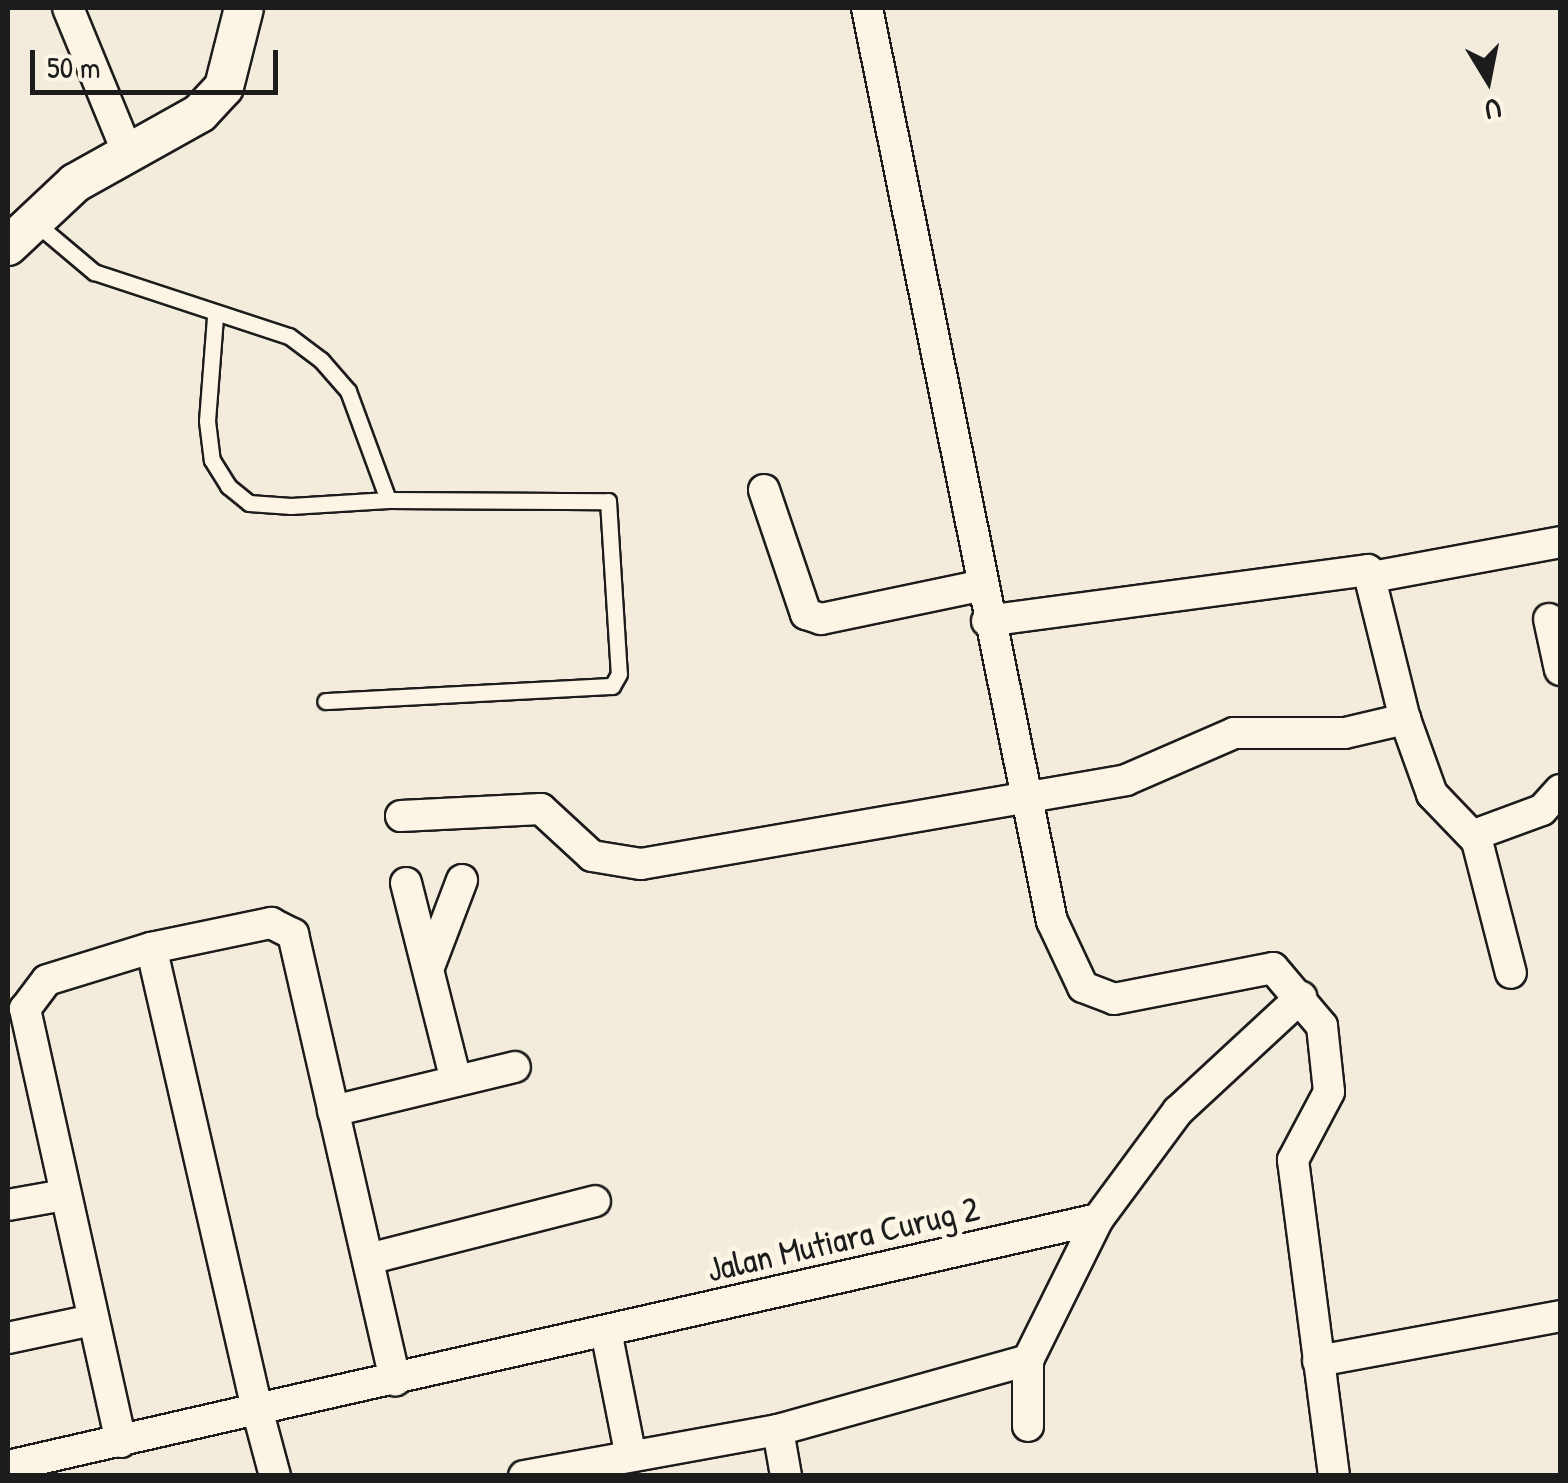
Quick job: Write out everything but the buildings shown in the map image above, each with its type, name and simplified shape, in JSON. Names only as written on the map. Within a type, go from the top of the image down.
[{"type":"street","points":[[68,8],[126,149]]},
{"type":"street","points":[[22,235],[126,149],[200,114],[224,87],[244,8]]},
{"type":"street","points":[[866,8],[978,586],[1052,921],[1083,986],[1138,1000],[1273,968],[1300,997],[1330,1060],[1329,1092],[1293,1160],[1334,1476]]},
{"type":"street","points":[[764,490],[806,614],[821,620],[978,586]]},
{"type":"street","points":[[1372,577],[1560,542]]},
{"type":"street","points":[[987,621],[1262,578],[1362,568],[1372,577],[1405,719],[1432,794],[1474,835],[1511,973]]},
{"type":"street","points":[[1549,619],[1560,670]]},
{"type":"street","points":[[401,816],[541,809],[592,856],[641,864],[1024,794],[1126,780],[1234,733],[1345,733],[1405,719]]},
{"type":"street","points":[[1474,835],[1542,810],[1560,790]]},
{"type":"street","points":[[429,967],[462,880]]},
{"type":"street","points":[[406,883],[456,1081]]},
{"type":"street","points":[[121,1442],[65,1195],[20,1058],[31,994],[151,948],[271,923],[289,928],[372,1258],[395,1380]]},
{"type":"street","points":[[151,948],[275,1476]]},
{"type":"street","points":[[1028,1426],[1028,1360],[1098,1220],[1178,1111],[1300,997]]},
{"type":"street","points":[[333,1110],[514,1068]]},
{"type":"street","points":[[8,1206],[65,1195]]},
{"type":"street","points":[[372,1258],[595,1201]]},
{"type":"street","name":"Jalan Mutiara Curug 2","points":[[8,1466],[1098,1220]]},
{"type":"street","points":[[1318,1361],[1560,1316]]},
{"type":"street","points":[[8,1338],[93,1320]]},
{"type":"street","points":[[606,1331],[630,1452]]},
{"type":"street","points":[[524,1476],[630,1452],[778,1430],[1028,1360]]},
{"type":"street","points":[[778,1430],[786,1476]]},
{"type":"lane","points":[[22,235],[94,272],[215,317],[289,336],[322,360],[348,390],[388,500]]},
{"type":"lane","points":[[215,317],[208,421],[212,460],[228,486],[249,503],[291,506],[388,500],[608,500],[620,674],[595,691],[325,701]]}]
